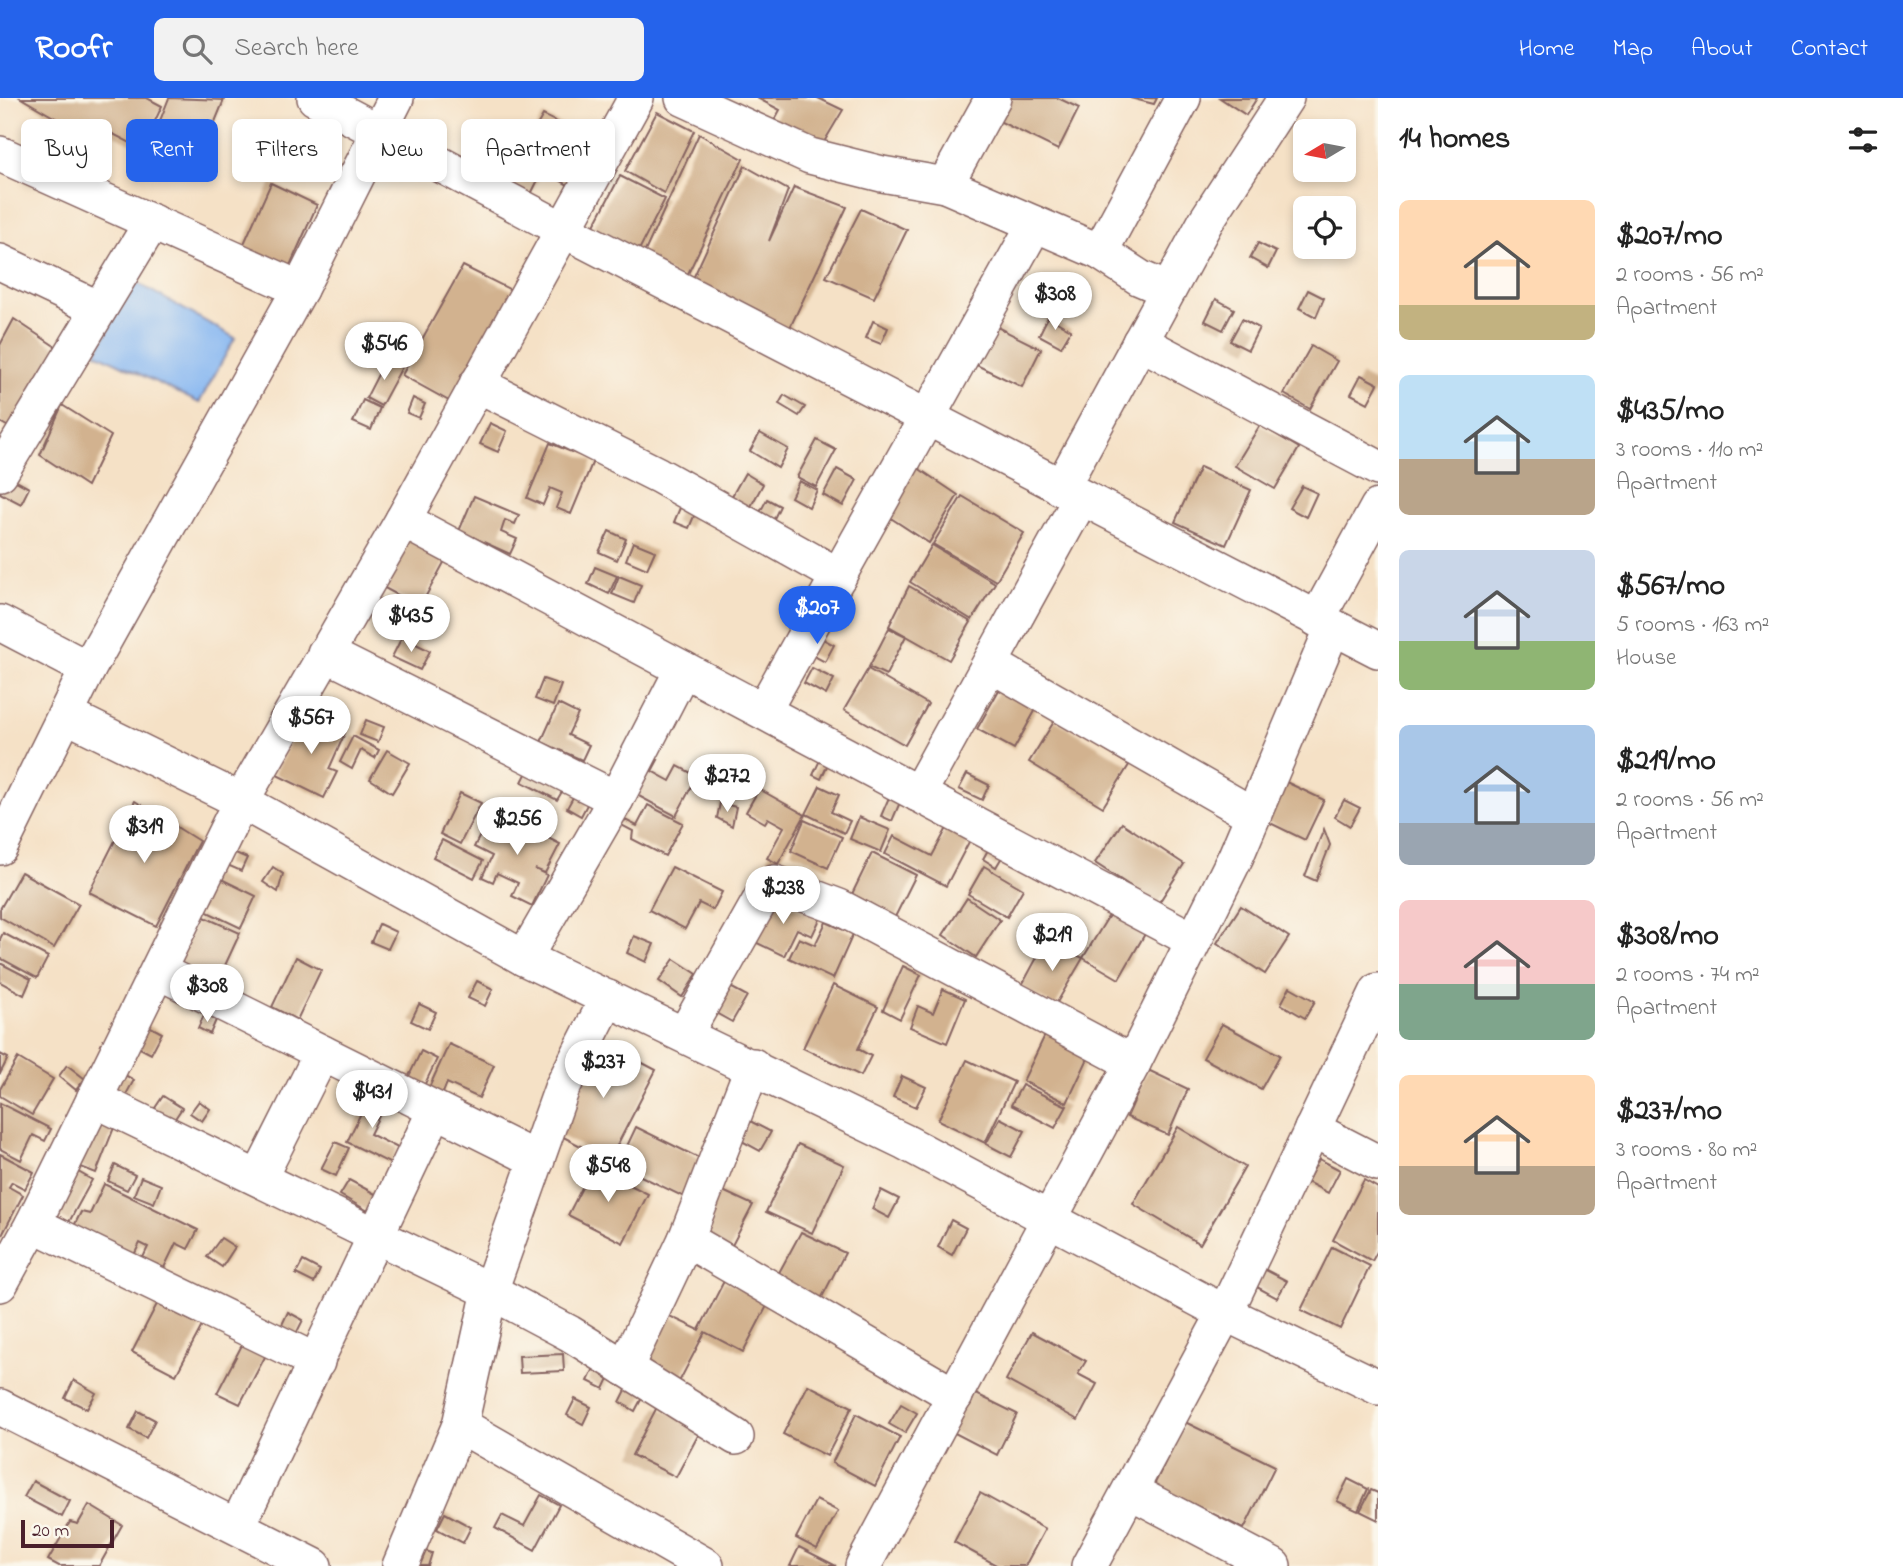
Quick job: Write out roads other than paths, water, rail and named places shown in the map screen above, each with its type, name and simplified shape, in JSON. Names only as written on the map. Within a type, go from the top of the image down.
[{"type":"street","points":[[315,98],[356,119]]},
{"type":"street","points":[[387,119],[396,98]]},
{"type":"street","points":[[0,1284],[33,1224],[241,802],[403,520],[636,98]]},
{"type":"street","points":[[683,98],[810,156],[882,174],[946,185],[1100,252],[1140,278],[1168,290]]},
{"type":"street","points":[[946,185],[993,98]]},
{"type":"street","points":[[1100,252],[1183,98]]},
{"type":"street","points":[[918,794],[990,664],[1140,342],[1206,221],[1286,98]]},
{"type":"street","points":[[0,154],[300,289]]},
{"type":"street","points":[[447,167],[1378,650]]},
{"type":"street","points":[[0,847],[13,789],[66,715],[88,669],[300,289],[356,180]]},
{"type":"street","points":[[0,473],[152,222]]},
{"type":"street","points":[[763,711],[1035,224]]},
{"type":"street","points":[[3,272],[99,309]]},
{"type":"street","points":[[1140,342],[1378,468]]},
{"type":"street","points":[[477,384],[658,475],[839,576]]},
{"type":"street","points":[[863,1566],[1133,1063],[1193,940],[1253,816],[1325,623],[1378,507]]},
{"type":"street","points":[[403,520],[1193,940]]},
{"type":"street","points":[[0,623],[88,669]]},
{"type":"street","points":[[325,653],[615,799]]},
{"type":"street","points":[[990,664],[1253,816]]},
{"type":"street","points":[[524,958],[615,799],[683,669]]},
{"type":"street","points":[[66,715],[241,802],[524,958],[753,1066],[905,1142],[1225,1312],[1378,1387]]},
{"type":"street","points":[[685,1034],[766,890],[775,883],[839,907],[1133,1063]]},
{"type":"street","points":[[158,971],[537,1160]]},
{"type":"street","points":[[1089,1566],[1225,1312],[1378,991]]},
{"type":"street","points":[[400,1566],[460,1425],[490,1291],[562,1088],[608,998]]},
{"type":"street","points":[[259,1178],[322,1053]]},
{"type":"street","points":[[625,1368],[686,1239],[753,1066]]},
{"type":"street","points":[[94,1099],[490,1291],[625,1368],[736,1437]]},
{"type":"street","points":[[238,1525],[435,1111]]},
{"type":"street","points":[[1312,1129],[1378,1163]]},
{"type":"street","points":[[33,1224],[317,1362]]},
{"type":"street","points":[[686,1239],[955,1396]]},
{"type":"street","points":[[0,1407],[238,1525],[311,1565]]},
{"type":"street","points":[[460,1425],[706,1566]]},
{"type":"street","points":[[1130,1491],[1264,1564]]},
{"type":"water","points":[[134,281],[235,338],[199,403],[96,353]]}]
